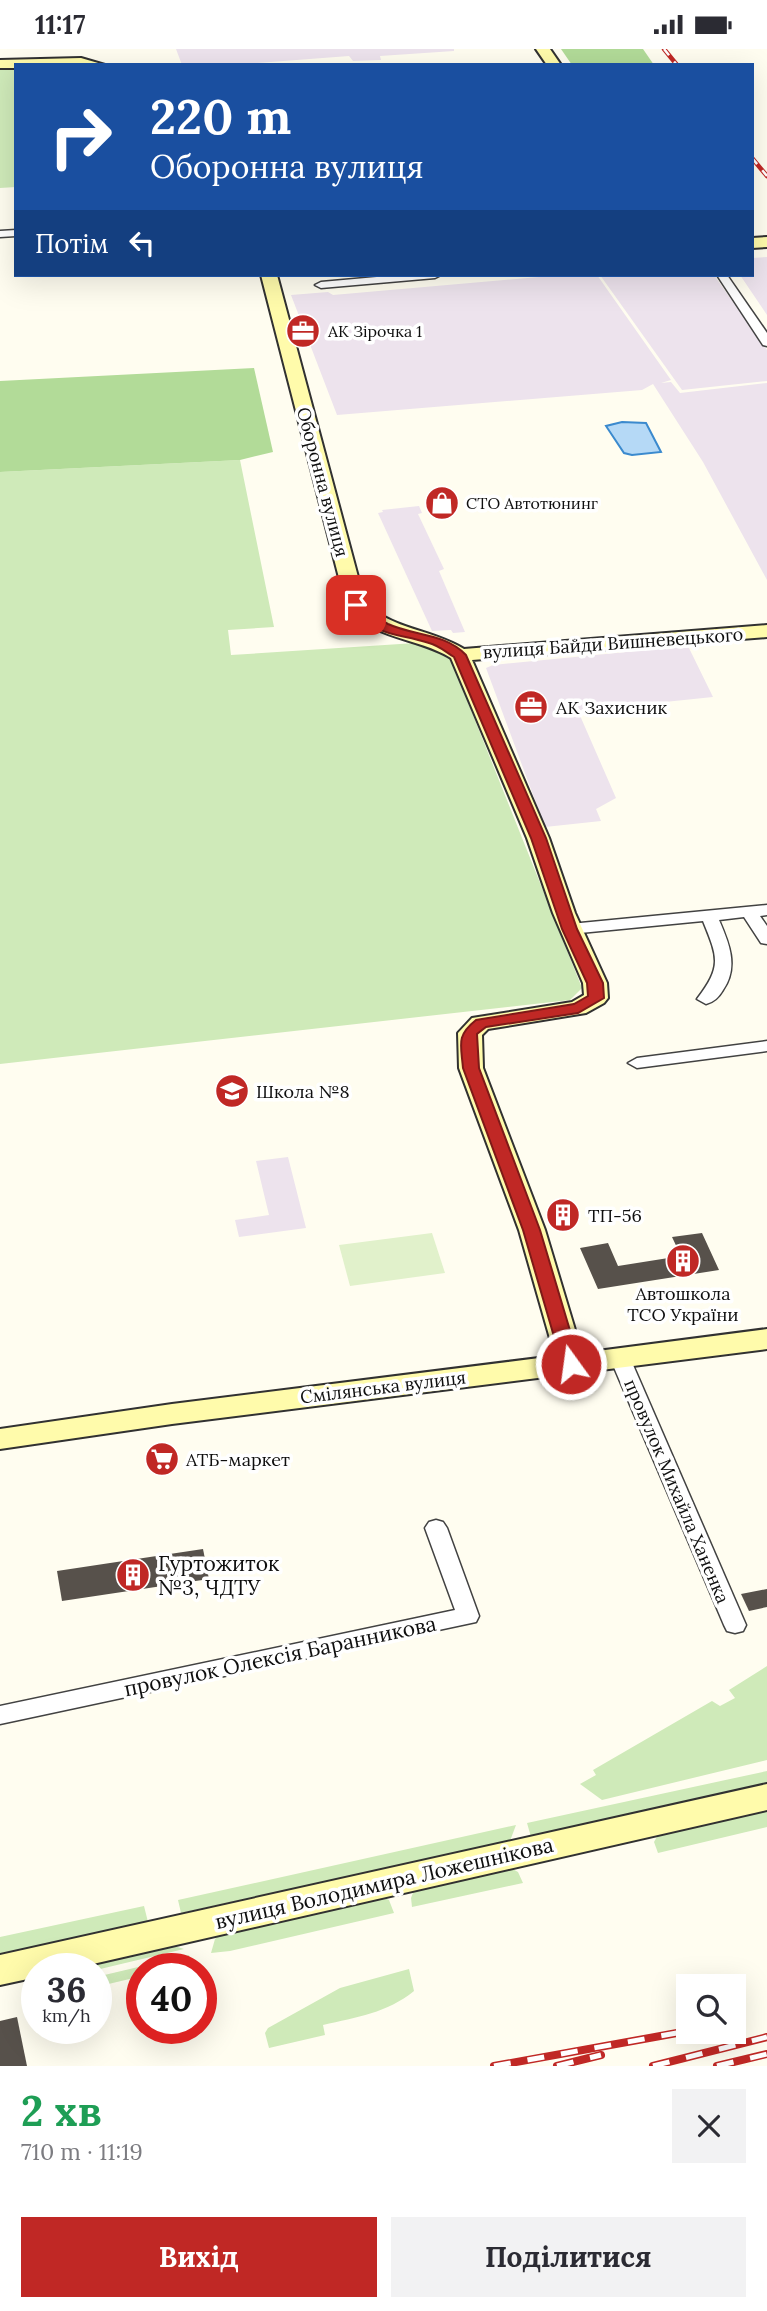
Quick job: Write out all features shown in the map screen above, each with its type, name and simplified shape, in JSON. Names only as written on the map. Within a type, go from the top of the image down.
[{"type":"street","points":[[40,63],[87,63]]},
{"type":"street","name":"Оборонна вулиця","points":[[270,277],[356,605],[372,621],[384,627],[406,635],[435,640],[460,655]]},
{"type":"street","points":[[321,285],[412,277]]},
{"type":"street","points":[[723,277],[767,342]]},
{"type":"street","name":"вулиця Байди Вишневецького","points":[[460,655],[767,631]]},
{"type":"street","points":[[460,655],[538,838],[570,929],[595,983],[596,998],[578,1008],[481,1023],[470,1033],[468,1041],[471,1068],[532,1230],[571,1364]]},
{"type":"street","points":[[570,929],[758,911],[767,939]]},
{"type":"street","points":[[706,999],[721,984],[724,963],[710,917]]},
{"type":"street","points":[[637,1063],[767,1047]]},
{"type":"street","name":"Смілянська вулиця","points":[[0,1439],[172,1414],[767,1339]]},
{"type":"street","name":"провулок Михайла Ханенка","points":[[620,1358],[735,1625]]},
{"type":"street","name":"провулок Олексія Баранникова","points":[[0,1715],[468,1616],[436,1528]]},
{"type":"street","name":"вулиця Володимира Ложешнікова","points":[[0,1970],[767,1797]]},
{"type":"shaded area","points":[[176,49],[454,49],[380,56],[381,60],[353,61],[349,56],[256,63],[181,63]]},
{"type":"shaded area","points":[[767,257],[767,315],[741,277],[754,277],[754,258]]},
{"type":"shaded area","points":[[538,277],[598,277],[671,380],[661,383],[671,382],[680,393],[767,383],[767,580],[703,462],[653,384],[642,390],[337,415],[291,295],[328,292],[333,295]]},
{"type":"shaded area","points":[[601,277],[715,277],[767,350],[767,381],[682,390]]},
{"type":"shaded area","points":[[419,506],[422,513],[418,514],[444,569],[439,571],[465,632],[432,631],[378,513],[383,512],[382,510]]},
{"type":"shaded area","points":[[688,646],[713,697],[578,711],[616,798],[596,809],[601,821],[545,827],[486,668],[493,665]]},
{"type":"shaded area","points":[[288,1157],[306,1228],[239,1237],[235,1220],[269,1215],[256,1161]]},
{"type":"green space","points":[[561,49],[643,49],[653,63],[571,63]]},
{"type":"green space","points":[[0,68],[14,68],[14,187],[0,188]]},
{"type":"green space","points":[[254,368],[273,452],[240,460],[0,472],[0,381]]},
{"type":"green space","points":[[240,460],[274,627],[228,630],[231,655],[431,642],[447,650],[582,988],[570,1000],[0,1064],[0,472]]},
{"type":"green space","points":[[432,1233],[445,1273],[350,1286],[339,1245]]},
{"type":"green space","points":[[767,1666],[767,1760],[602,1800],[580,1784],[596,1775],[593,1770],[712,1701],[720,1706],[735,1698],[729,1690]]},
{"type":"green space","points":[[767,1771],[767,1784],[531,1837],[527,1823]]},
{"type":"green space","points":[[767,1808],[767,1827],[658,1853],[654,1842],[659,1833]]},
{"type":"green space","points":[[516,1825],[510,1841],[181,1913],[178,1900]]},
{"type":"green space","points":[[509,1867],[518,1872],[523,1883],[412,1907],[414,1890]]},
{"type":"green space","points":[[380,1896],[389,1900],[394,1913],[230,1951],[211,1953],[215,1939],[222,1933]]},
{"type":"green space","points":[[144,1906],[148,1922],[0,1954],[0,1937]]},
{"type":"green space","points":[[174,1946],[184,1949],[167,1953],[143,1953]]},
{"type":"green space","points":[[126,1957],[126,1963],[112,1966],[112,1960]]},
{"type":"green space","points":[[409,1969],[414,1991],[404,1998],[371,2013],[323,2025],[325,2035],[269,2048],[265,2033],[268,2028],[340,1988]]},
{"type":"green space","points":[[126,1970],[126,1980],[112,1983],[112,1973]]},
{"type":"water","points":[[622,422],[646,423],[661,452],[632,455],[624,453],[606,426]]},
{"type":"building","name":"Автошкола ТСО України","points":[[702,1233],[719,1270],[598,1289],[580,1248],[608,1243],[618,1266],[681,1256],[672,1237]]},
{"type":"building","name":"Гуртожиток №3, ЧДТУ","points":[[203,1549],[209,1579],[62,1601],[57,1571]]},
{"type":"building","points":[[767,1589],[767,1607],[749,1611],[741,1594]]},
{"type":"building","points":[[17,2017],[27,2066],[0,2066],[0,2021]]},
{"type":"railway","points":[[664,49],[675,63]]},
{"type":"railway","points":[[754,160],[767,176]]},
{"type":"railway","points":[[494,2066],[676,2033]]},
{"type":"railway","points":[[653,2066],[767,2037]]},
{"type":"railway","points":[[717,2066],[767,2054]]},
{"type":"railway","points":[[557,2066],[601,2055]]},
{"type":"place","name":"АК Зірочка 1","points":[[303,331]]},
{"type":"place","name":"СТО Автотюнинг","points":[[442,503]]},
{"type":"place","name":"АК Захисник","points":[[531,707]]},
{"type":"place","name":"Школа №8","points":[[232,1091]]},
{"type":"place","name":"ТП-56","points":[[563,1215]]},
{"type":"place","name":"Автошкола ТСО України","points":[[683,1261]]},
{"type":"place","name":"АТБ-маркет","points":[[162,1459]]},
{"type":"place","name":"Гуртожиток №3, ЧДТУ","points":[[133,1575]]},
{"type":"route","points":[[356,605],[372,621],[384,627],[406,635],[435,640],[460,655],[538,838],[570,929],[595,983],[596,998],[578,1008],[481,1023],[470,1033],[468,1041],[471,1068],[532,1230],[571,1364]]}]
